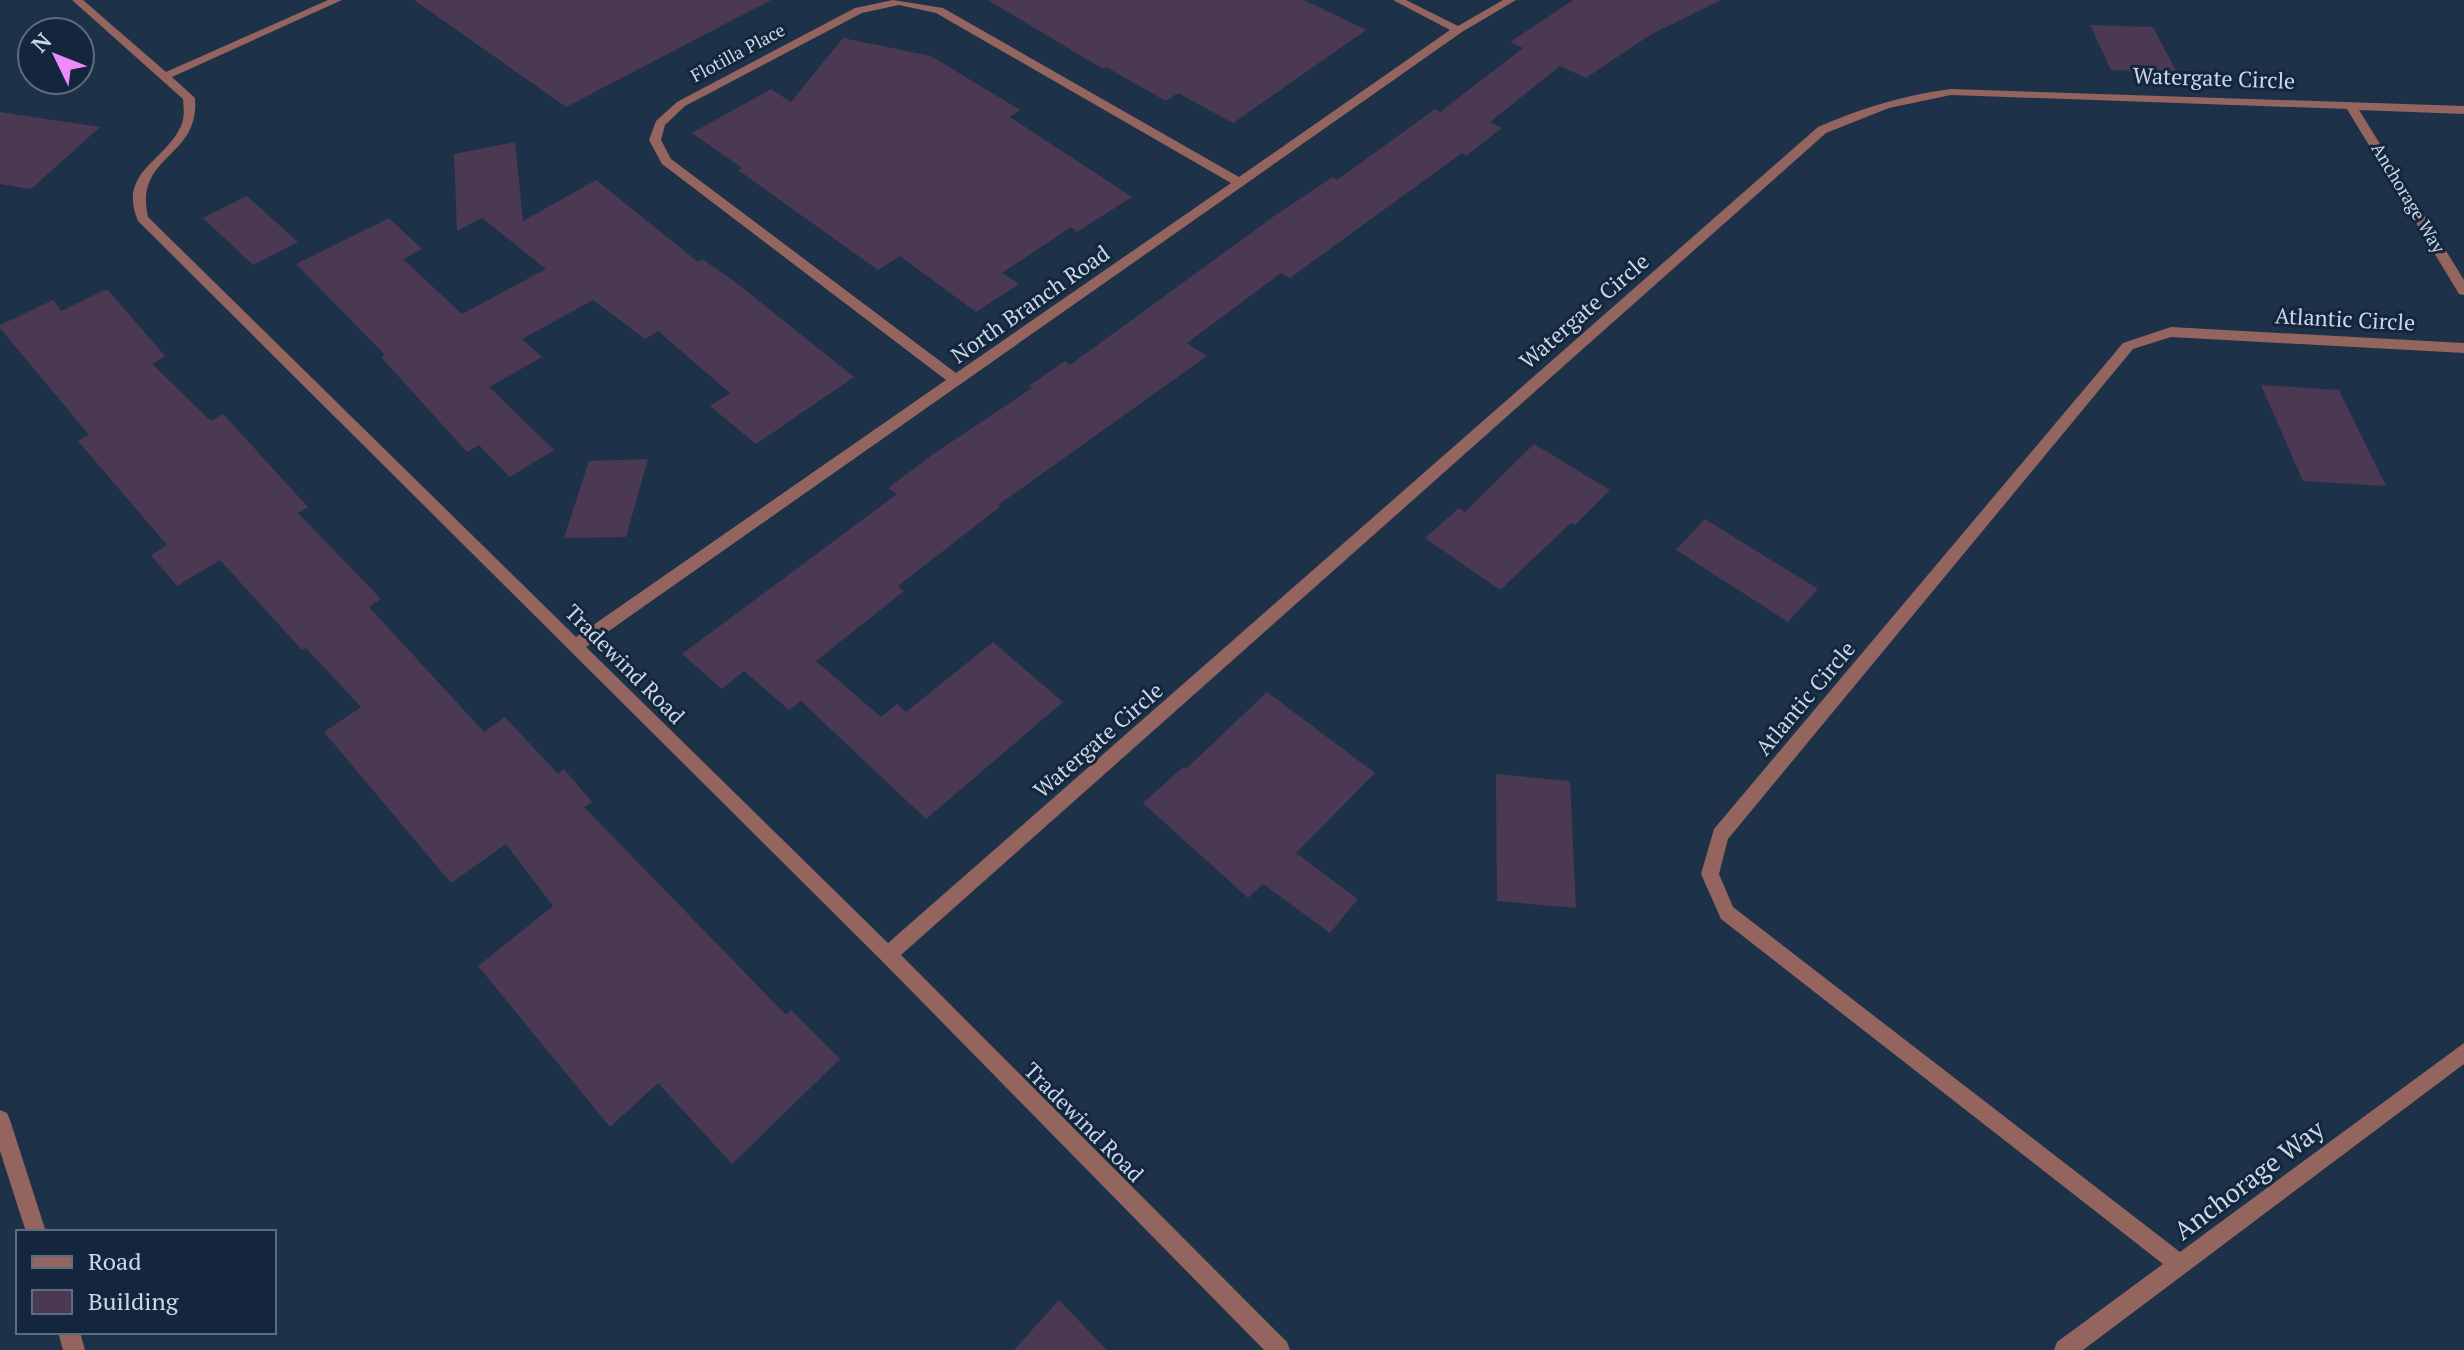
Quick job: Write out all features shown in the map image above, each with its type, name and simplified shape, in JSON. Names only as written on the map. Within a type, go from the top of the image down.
[{"type":"street","name":"Tradewind Road","points":[[77,0],[189,98],[193,111],[188,127],[139,185],[135,202],[142,218],[888,955],[1279,1350]]},
{"type":"street","points":[[166,76],[337,0]]},
{"type":"street","points":[[1398,0],[1458,30]]},
{"type":"street","name":"North Branch Road","points":[[575,646],[1458,30],[1511,0]]},
{"type":"street","name":"Flotilla Place","points":[[956,380],[666,161],[655,140],[660,124],[681,104],[859,10],[910,3],[939,10],[1239,182]]},
{"type":"street","name":"Watergate Circle","points":[[888,955],[1822,130],[1861,111],[1918,96],[1951,92],[2464,110]]},
{"type":"street","name":"Anchorage Way","points":[[2350,105],[2464,291]]},
{"type":"street","name":"Atlantic Circle","points":[[2180,1265],[1727,913],[1710,874],[1720,835],[2128,346],[2171,332],[2464,348]]},
{"type":"street","name":"Anchorage Way","points":[[2065,1350],[2464,1052]]},
{"type":"street","points":[[0,1120],[35,1230]]},
{"type":"building","points":[[414,0],[771,0],[566,107]]},
{"type":"building","points":[[988,0],[1304,0],[1366,30],[1233,123],[1178,93],[1166,101],[1106,67],[1103,69]]},
{"type":"building","points":[[1573,0],[1721,0],[1650,35],[1586,78],[1560,66],[1490,122],[1502,128],[1466,156],[1462,153],[1290,278],[1281,273],[1187,343],[1207,356],[998,505],[1001,506],[898,586],[904,591],[816,661],[881,717],[897,704],[906,712],[993,642],[1063,702],[926,819],[801,701],[789,710],[744,671],[722,689],[682,654],[897,494],[888,488],[932,455],[1032,388],[1029,386],[1065,361],[1070,365],[1277,214],[1333,177],[1337,180],[1435,109],[1440,112],[1523,48],[1510,42]]},
{"type":"building","points":[[2090,25],[2153,27],[2177,73],[2111,70]]},
{"type":"building","points":[[843,38],[931,56],[1020,110],[1010,117],[1132,197],[1077,232],[1071,227],[1002,273],[1019,284],[976,312],[900,256],[878,270],[738,170],[742,168],[692,133],[771,89],[791,102]]},
{"type":"building","points":[[0,112],[100,127],[31,189],[0,184]]},
{"type":"building","points":[[515,142],[523,221],[596,180],[698,262],[702,259],[734,281],[854,377],[756,444],[710,406],[730,393],[658,331],[645,339],[593,300],[522,339],[542,357],[489,387],[554,450],[510,477],[479,445],[467,452],[381,357],[385,355],[296,264],[389,218],[422,249],[403,259],[462,314],[546,269],[482,218],[457,231],[454,154]]},
{"type":"building","points":[[247,196],[298,242],[253,265],[203,218]]},
{"type":"building","points":[[107,289],[165,356],[152,364],[211,421],[223,414],[308,507],[298,513],[381,599],[369,607],[484,732],[505,717],[558,774],[564,769],[592,802],[584,807],[786,1015],[791,1010],[840,1059],[732,1164],[658,1083],[610,1127],[478,966],[553,906],[506,844],[451,883],[324,732],[361,707],[306,648],[302,650],[220,560],[177,586],[151,555],[167,545],[78,441],[89,435],[0,328],[0,325],[53,300],[61,311]]},
{"type":"building","points":[[2261,385],[2339,390],[2386,486],[2303,481]]},
{"type":"building","points":[[1534,444],[1610,490],[1500,590],[1425,538],[1459,508],[1465,512]]},
{"type":"building","points":[[648,459],[626,537],[564,538],[589,461]]},
{"type":"building","points":[[1705,519],[1818,589],[1788,622],[1676,550]]},
{"type":"building","points":[[1267,692],[1375,773],[1296,853],[1358,899],[1330,933],[1263,884],[1248,898],[1143,803],[1183,767],[1186,769]]},
{"type":"building","points":[[1496,774],[1570,781],[1576,908],[1497,901]]},
{"type":"building","points":[[1059,1300],[1107,1350],[1014,1350]]}]
